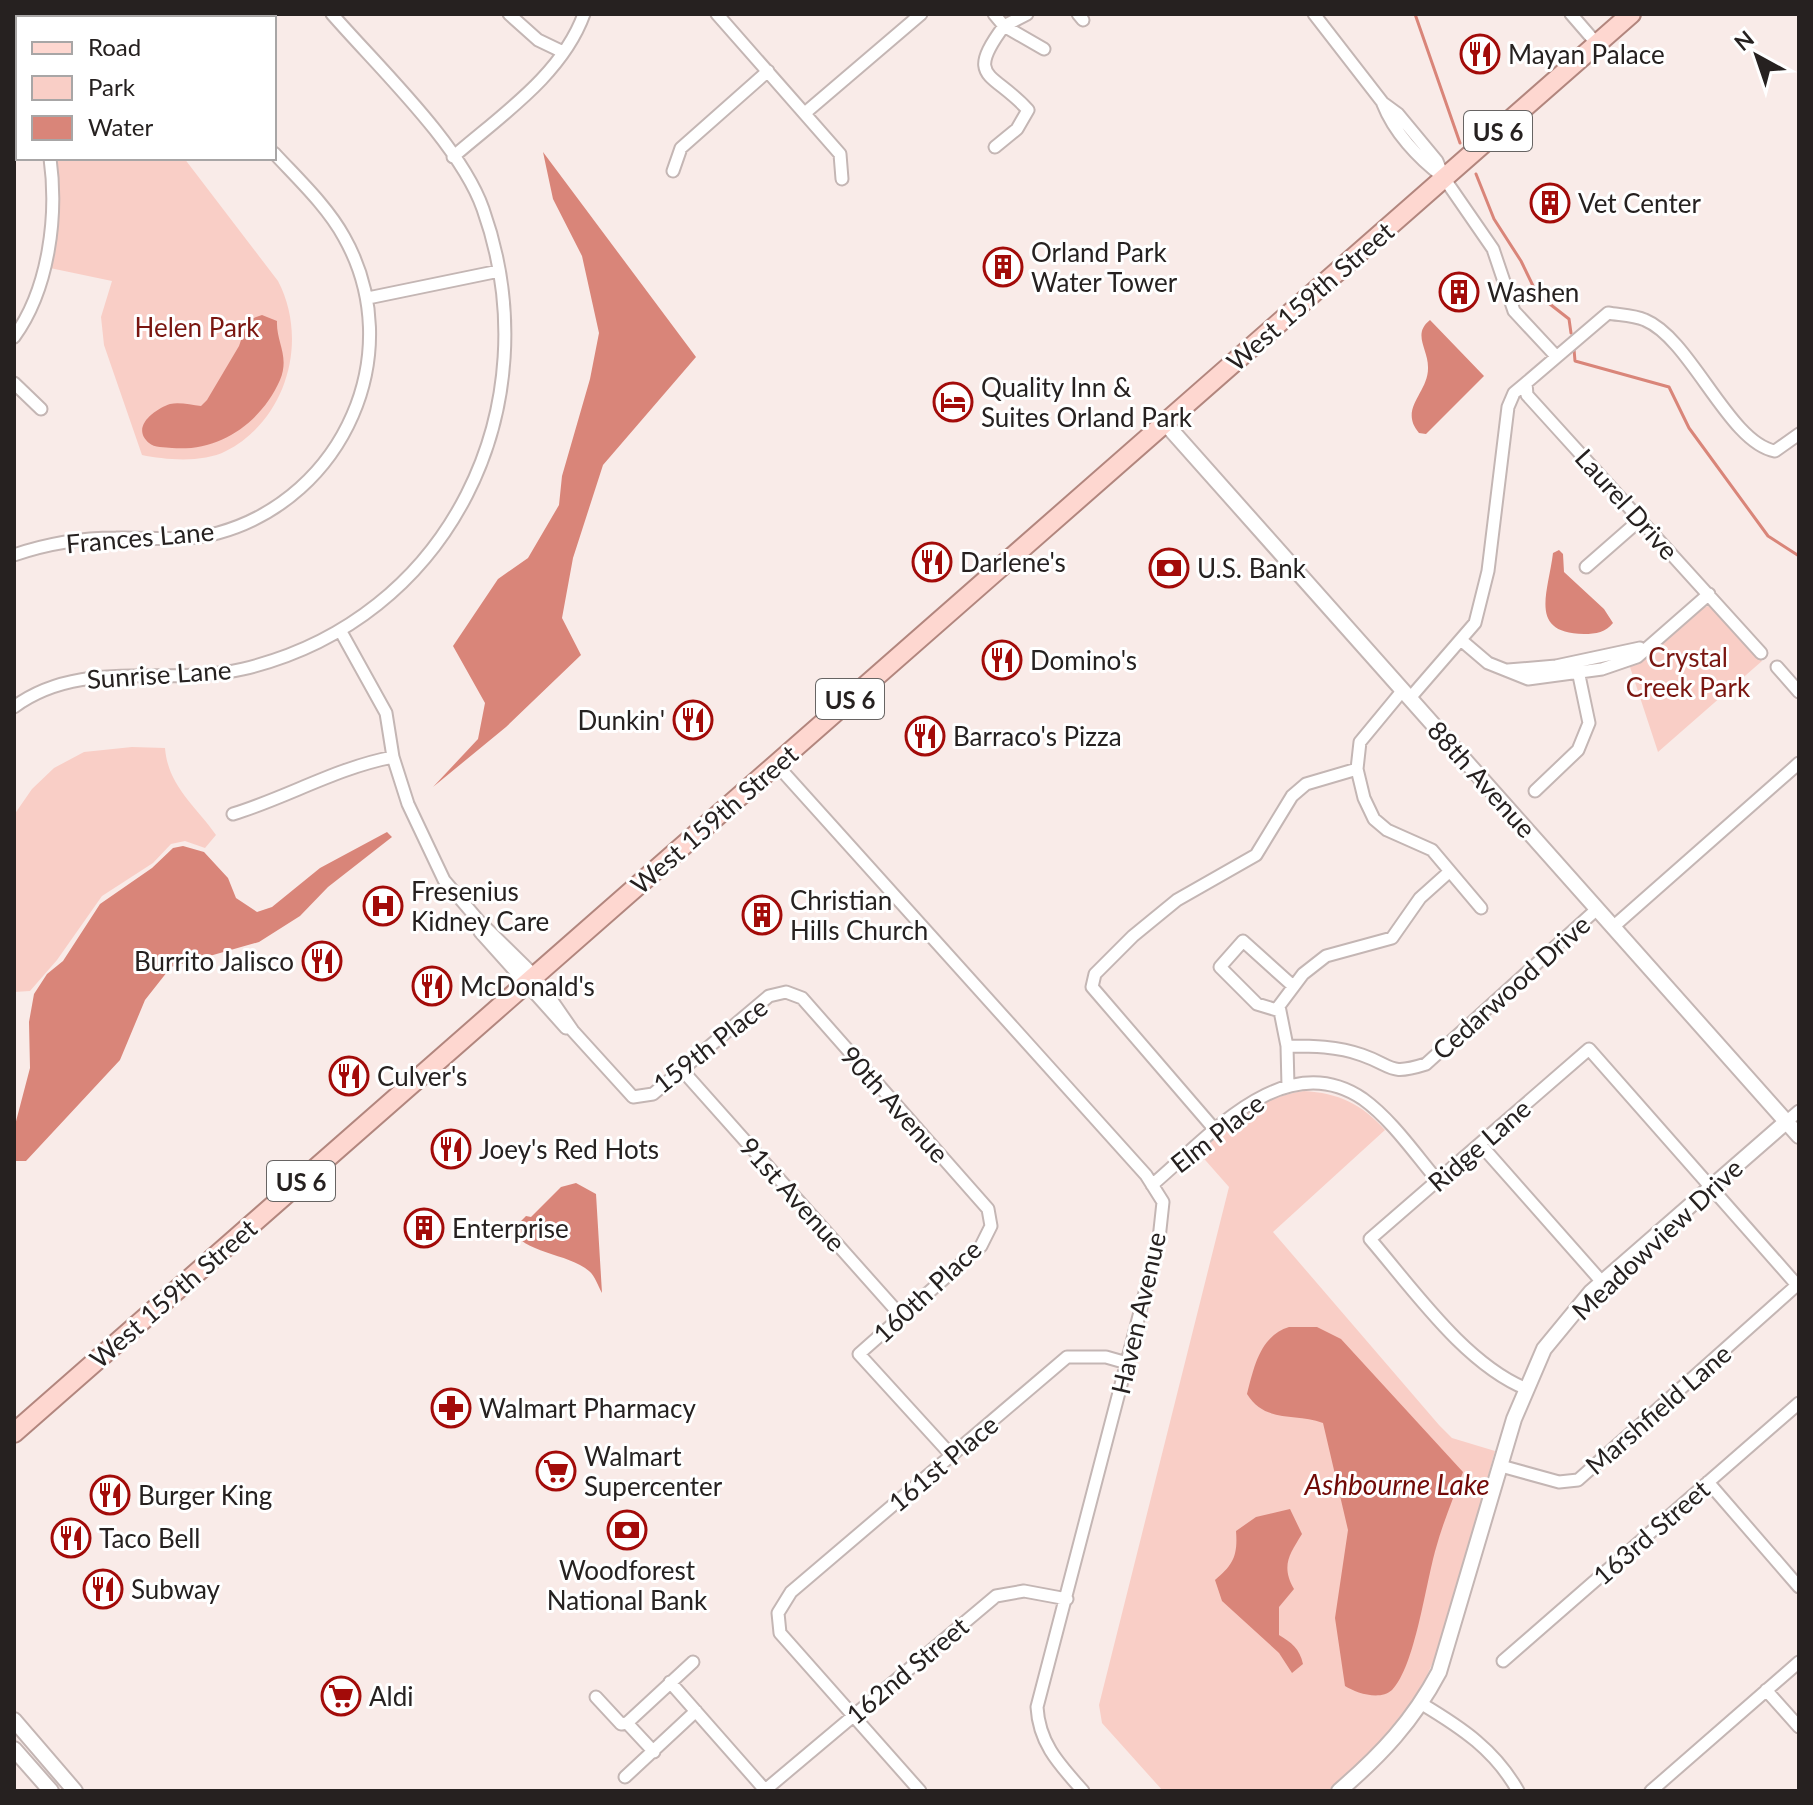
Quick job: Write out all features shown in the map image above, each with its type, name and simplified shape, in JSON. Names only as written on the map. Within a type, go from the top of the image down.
[{"type":"main road","name":"West 159th Street","points":[[14,1433],[1631,14]]},
{"type":"street","name":"Sunrise Lane","points":[[14,707],[71,680],[122,675],[181,676],[243,669],[340,630],[389,597],[416,570],[469,496],[503,389],[505,335],[499,271],[483,207],[426,120],[332,14]]},
{"type":"street","points":[[509,14],[538,40],[563,52]]},
{"type":"street","points":[[453,157],[538,84],[563,52],[584,14]]},
{"type":"street","points":[[717,14],[840,154],[842,179]]},
{"type":"street","points":[[805,113],[921,14]]},
{"type":"street","points":[[994,14],[1004,26],[1044,49]]},
{"type":"street","points":[[995,147],[1028,116],[1028,110],[1009,89],[990,77],[983,66],[985,53],[1004,26],[1027,14]]},
{"type":"street","points":[[1314,14],[1383,103],[1390,121],[1429,166],[1444,178],[1493,249],[1514,311],[1555,355]]},
{"type":"street","points":[[1571,14],[1597,44]]},
{"type":"street","points":[[673,171],[681,148],[768,71]]},
{"type":"street","name":"Frances Lane","points":[[14,555],[68,541],[191,537],[217,533],[264,517],[309,483],[339,445],[351,421],[371,355],[368,298],[345,238],[276,155]]},
{"type":"street","points":[[14,337],[25,322],[49,242],[53,189],[50,160]]},
{"type":"street","points":[[368,298],[499,271]]},
{"type":"street","points":[[1481,908],[1432,850],[1387,830],[1374,819],[1357,769],[1360,742],[1475,623],[1488,571],[1508,407],[1514,393],[1608,313],[1646,320],[1686,356],[1715,398],[1761,449],[1775,451],[1799,434]]},
{"type":"street","points":[[14,383],[41,409]]},
{"type":"street","name":"Laurel Drive","points":[[1526,383],[1527,395],[1642,518],[1761,653]]},
{"type":"street","name":"88th Avenue","points":[[1165,423],[1799,1136]]},
{"type":"street","points":[[1586,567],[1642,518]]},
{"type":"street","points":[[1461,640],[1473,652],[1503,670],[1528,679],[1577,668],[1619,664],[1637,657],[1709,594]]},
{"type":"street","points":[[340,630],[386,713],[393,757],[408,804],[437,867],[530,980]]},
{"type":"street","points":[[1777,667],[1799,692]]},
{"type":"street","points":[[1535,791],[1578,750],[1589,723],[1577,668]]},
{"type":"street","points":[[233,814],[284,798],[339,771],[393,757]]},
{"type":"street","points":[[1613,927],[1676,867],[1799,763]]},
{"type":"street","name":"Haven Avenue","points":[[776,764],[1152,1185],[1163,1202],[1159,1239],[1040,1693],[1038,1721],[1048,1750],[1083,1791]]},
{"type":"street","points":[[1216,1131],[1092,987],[1095,974],[1133,936],[1177,900],[1256,855],[1292,796],[1306,784],[1357,769]]},
{"type":"street","points":[[1288,1086],[1287,1046],[1279,1006],[1293,986],[1326,956],[1392,938],[1420,898],[1449,872]]},
{"type":"street","name":"Cedarwood Drive","points":[[1287,1046],[1325,1046],[1363,1055],[1402,1072],[1426,1064],[1597,909]]},
{"type":"street","points":[[1280,1011],[1257,1004],[1220,967],[1243,941],[1293,986]]},
{"type":"street","name":"159th Place","points":[[530,980],[633,1097],[653,1094],[769,996],[786,992]]},
{"type":"street","name":"90th Avenue","points":[[786,992],[802,998],[988,1209],[991,1226]]},
{"type":"street","name":"Ridge Lane","points":[[1527,1389],[1502,1379],[1473,1353],[1370,1239],[1589,1049],[1711,1187]]},
{"type":"street","name":"91st Avenue","points":[[683,1071],[902,1317]]},
{"type":"street","name":"Elm Place","points":[[1152,1185],[1254,1100],[1288,1086],[1313,1083],[1336,1086],[1362,1099],[1389,1123],[1438,1181]]},
{"type":"street","points":[[1786,1122],[1799,1111]]},
{"type":"street","name":"Meadowview Drive","points":[[1339,1791],[1397,1738],[1422,1704],[1446,1653],[1501,1466],[1544,1349],[1602,1282],[1786,1122]]},
{"type":"street","points":[[1480,1144],[1602,1282]]},
{"type":"street","points":[[1711,1187],[1797,1285]]},
{"type":"street","name":"160th Place","points":[[952,1456],[859,1354],[981,1246],[991,1226]]},
{"type":"street","name":"Marshfield Lane","points":[[1501,1466],[1559,1482],[1578,1480],[1797,1285]]},
{"type":"street","name":"161st Place","points":[[853,1715],[780,1633],[778,1613],[791,1592],[1067,1357],[1106,1357],[1127,1363]]},
{"type":"street","name":"163rd Street","points":[[1503,1661],[1799,1403]]},
{"type":"street","points":[[1708,1482],[1799,1587]]},
{"type":"street","name":"162nd Street","points":[[765,1791],[996,1596],[1024,1591],[1067,1599]]},
{"type":"street","points":[[596,1697],[621,1724],[627,1723],[693,1662]]},
{"type":"street","points":[[1651,1791],[1799,1662]]},
{"type":"street","points":[[670,1682],[765,1791]]},
{"type":"street","points":[[1766,1690],[1799,1727]]},
{"type":"street","points":[[1422,1704],[1472,1735],[1502,1766],[1518,1791]]},
{"type":"street","points":[[625,1777],[696,1711]]},
{"type":"street","points":[[853,1715],[920,1791]]},
{"type":"street","points":[[14,1720],[75,1791]]},
{"type":"street","points":[[627,1723],[654,1752]]},
{"type":"street","points":[[14,1749],[51,1791]]},
{"type":"green space","name":"Helen Park","points":[[55,160],[186,160],[278,281],[287,304],[292,328],[286,376],[264,420],[247,437],[217,455],[196,459],[142,455],[104,345],[101,317],[112,281],[50,268],[59,206]]},
{"type":"green space","name":"Crystal Creek Park","points":[[1710,606],[1762,661],[1658,752],[1629,664],[1701,607]]},
{"type":"green space","points":[[132,747],[165,748],[177,784],[216,835],[205,848],[185,841],[171,844],[153,863],[102,896],[57,960],[30,991],[14,992],[14,815],[32,789],[54,768],[84,752]]},
{"type":"green space","points":[[1304,1091],[1328,1094],[1349,1102],[1385,1130],[1273,1232],[1452,1438],[1495,1451],[1459,1586],[1436,1655],[1406,1712],[1379,1744],[1328,1791],[1163,1791],[1102,1723],[1099,1705],[1229,1187],[1199,1153],[1247,1113],[1273,1099]]},
{"type":"water","points":[[543,152],[696,357],[603,465],[573,558],[562,618],[581,655],[506,727],[433,787],[478,739],[485,703],[453,646],[498,579],[528,558],[559,505],[562,476],[590,379],[599,333],[582,256],[553,199]]},
{"type":"water","points":[[262,315],[277,321],[284,364],[280,380],[262,409],[236,432],[206,445],[172,448],[149,443],[142,431],[147,419],[170,404],[201,406],[239,346],[248,320]]},
{"type":"water","points":[[1430,320],[1484,376],[1426,434],[1419,433],[1412,416],[1427,376],[1421,336]]},
{"type":"water","points":[[1559,550],[1563,554],[1564,572],[1604,609],[1613,623],[1607,629],[1593,634],[1566,632],[1548,619],[1548,583],[1553,553]]},
{"type":"water","points":[[387,832],[392,837],[328,887],[300,916],[259,942],[171,967],[145,1000],[120,1060],[26,1161],[16,1161],[14,1129],[30,1068],[29,1022],[34,994],[47,974],[63,961],[100,904],[152,868],[173,848],[183,846],[204,852],[228,878],[236,898],[257,912],[272,907],[320,868]]},
{"type":"water","points":[[576,1183],[596,1194],[602,1293],[589,1271],[525,1243],[513,1229],[526,1216],[531,1217],[561,1187]]},
{"type":"water","name":"Ashbourne Lake","points":[[1289,1327],[1317,1327],[1341,1339],[1463,1472],[1439,1538],[1407,1663],[1392,1690],[1381,1695],[1362,1693],[1345,1686],[1335,1618],[1348,1530],[1323,1423],[1263,1410],[1247,1394],[1265,1345],[1279,1331]]},
{"type":"water","points":[[1290,1509],[1302,1534],[1288,1561],[1288,1574],[1294,1589],[1279,1607],[1279,1635],[1294,1646],[1302,1659],[1303,1664],[1292,1673],[1279,1653],[1222,1601],[1215,1580],[1233,1559],[1236,1531],[1256,1517]]},
{"type":"waterway","points":[[1415,14],[1460,143]]},
{"type":"waterway","points":[[1476,174],[1494,219],[1521,261],[1537,294],[1569,319],[1571,333]]},
{"type":"waterway","points":[[1574,349],[1575,361],[1669,387],[1689,428],[1768,536],[1799,556]]},
{"type":"place","name":"Mayan Palace","points":[[1480,54]]},
{"type":"place","name":"Vet Center","points":[[1550,203]]},
{"type":"place","name":"Orland Park Water Tower","points":[[1003,267]]},
{"type":"place","name":"Washen","points":[[1459,292]]},
{"type":"place","name":"Quality Inn & Suites Orland Park","points":[[953,402]]},
{"type":"place","name":"Darlene's","points":[[932,562]]},
{"type":"place","name":"U.S. Bank","points":[[1169,568]]},
{"type":"place","name":"Domino's","points":[[1002,660]]},
{"type":"place","name":"Dunkin'","points":[[693,720]]},
{"type":"place","name":"Barraco's Pizza","points":[[925,736]]},
{"type":"place","name":"Fresenius Kidney Care","points":[[383,906]]},
{"type":"place","name":"Christian Hills Church","points":[[762,915]]},
{"type":"place","name":"Burrito Jalisco","points":[[322,961]]},
{"type":"place","name":"McDonald's","points":[[432,986]]},
{"type":"place","name":"Culver's","points":[[349,1076]]},
{"type":"place","name":"Joey's Red Hots","points":[[451,1149]]},
{"type":"place","name":"Enterprise","points":[[424,1228]]},
{"type":"place","name":"Walmart Pharmacy","points":[[451,1408]]},
{"type":"place","name":"Walmart Supercenter","points":[[556,1471]]},
{"type":"place","name":"Burger King","points":[[110,1495]]},
{"type":"place","name":"Woodforest National Bank","points":[[627,1530]]},
{"type":"place","name":"Taco Bell","points":[[71,1538]]},
{"type":"place","name":"Subway","points":[[103,1589]]},
{"type":"place","name":"Aldi","points":[[341,1696]]}]
